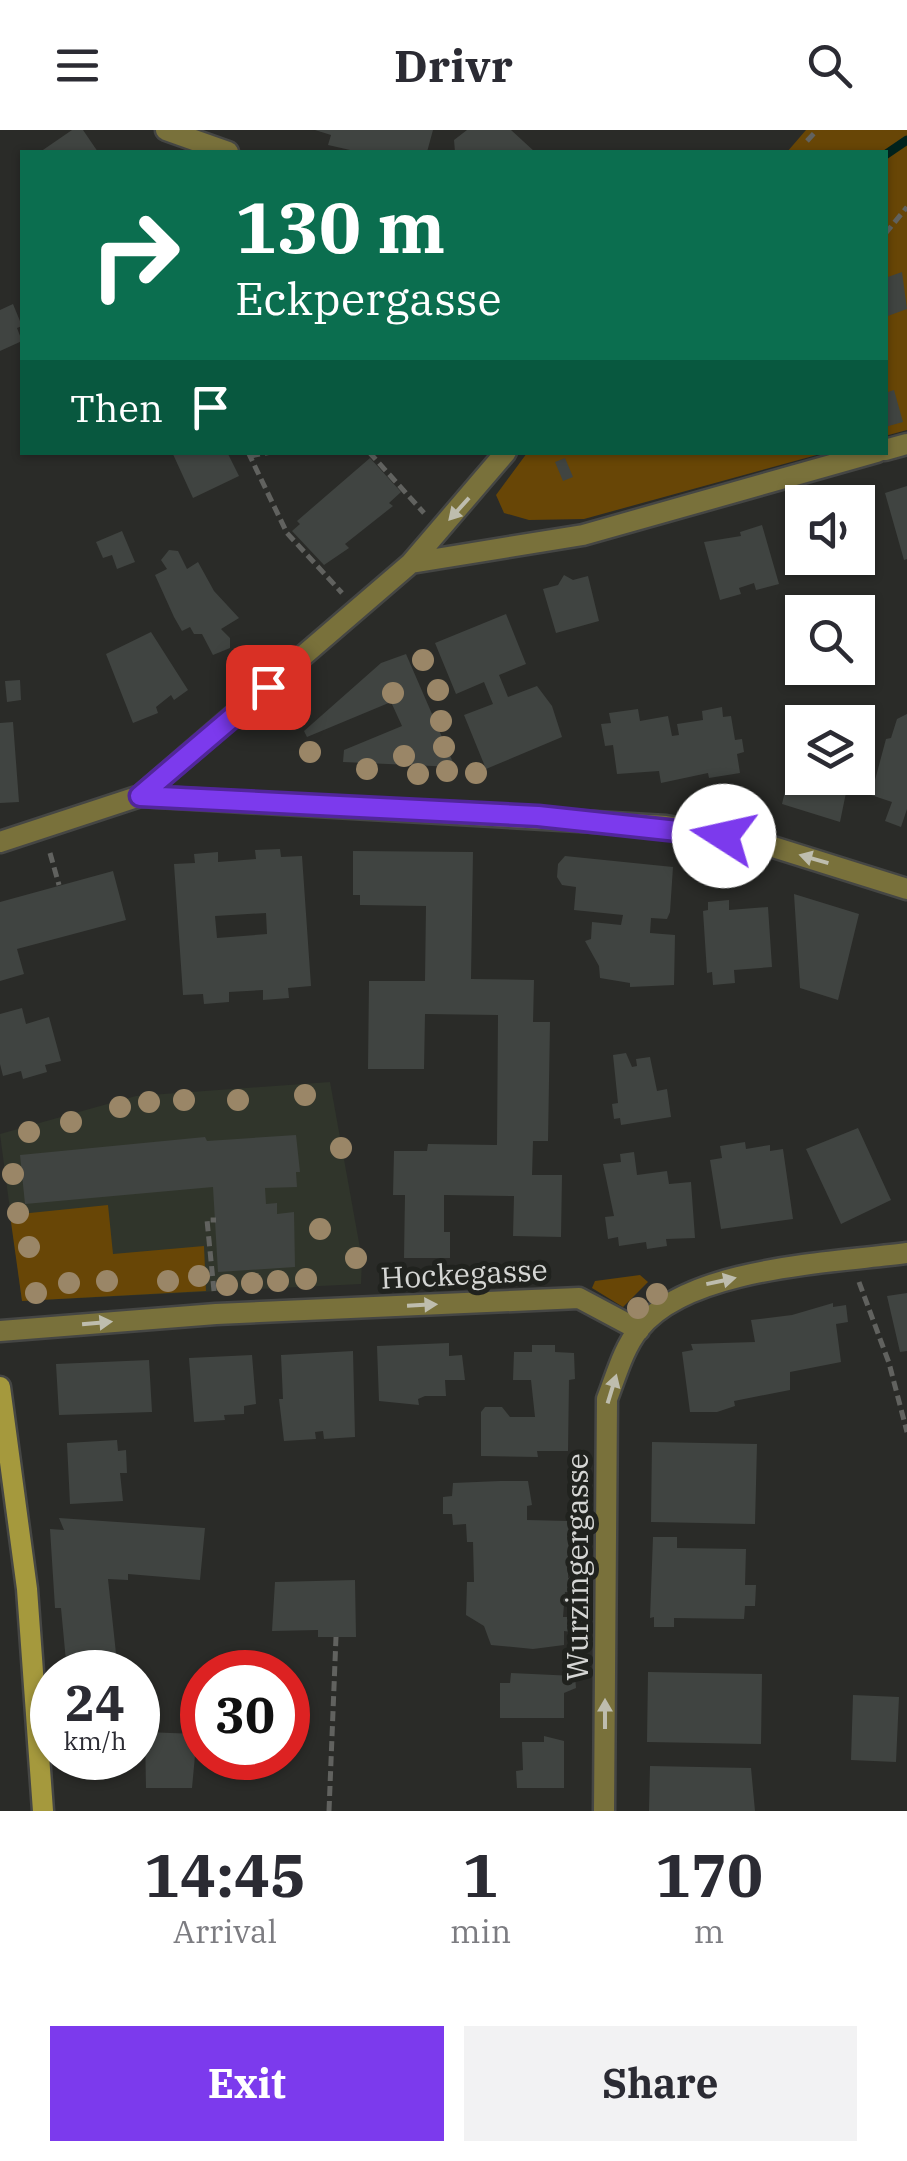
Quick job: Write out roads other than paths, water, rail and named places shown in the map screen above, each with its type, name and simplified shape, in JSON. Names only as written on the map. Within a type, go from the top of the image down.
[{"type":"street","points":[[166,130],[222,150]]},
{"type":"street","points":[[140,796],[411,564],[503,455]]},
{"type":"street","points":[[411,564],[583,535],[866,455]]},
{"type":"street","points":[[0,842],[140,796],[666,826],[754,842],[907,889]]},
{"type":"street","points":[[639,1330],[683,1294],[717,1281],[907,1253]]},
{"type":"street","name":"Hockegasse","points":[[0,1332],[216,1314],[579,1298],[639,1330]]},
{"type":"street","name":"Wurzingergasse","points":[[604,1811],[608,1399],[639,1330]]},
{"type":"street","points":[[0,1387],[26,1589],[43,1811]]},
{"type":"waterway","points":[[888,153],[907,140]]}]
